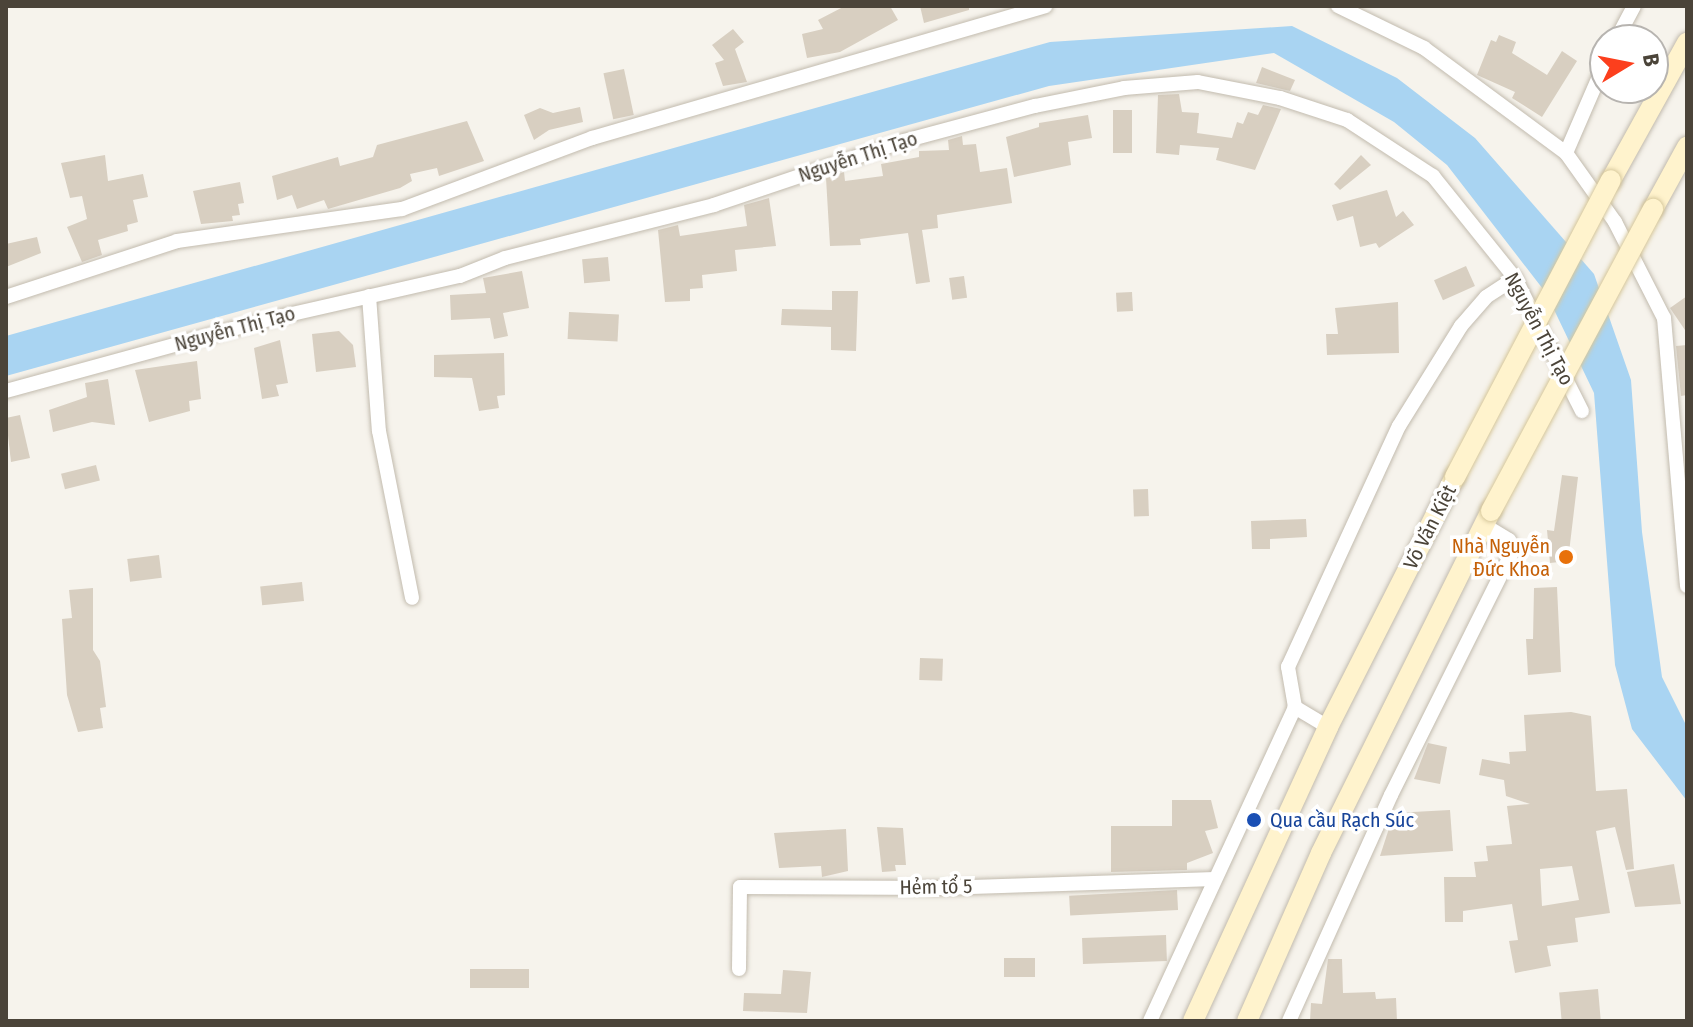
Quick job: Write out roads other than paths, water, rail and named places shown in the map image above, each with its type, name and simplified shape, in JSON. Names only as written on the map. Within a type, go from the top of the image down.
[{"type":"main road","name":"Võ Văn Kiệt","points":[[1193,1021],[1328,727],[1455,477],[1611,180],[1687,43]]},
{"type":"main road","points":[[1247,1021],[1321,853],[1488,518],[1687,147]]},
{"type":"street","points":[[6,297],[177,241],[402,209],[592,138],[1045,6]]},
{"type":"street","points":[[1338,6],[1424,48],[1566,153],[1615,222],[1664,318],[1687,586]]},
{"type":"street","points":[[1624,24],[1634,6]]},
{"type":"street","name":"Nguyễn Thị Tạo","points":[[6,391],[714,205],[904,141],[1035,106],[1124,88],[1198,82],[1280,98],[1347,120],[1433,176],[1515,278],[1582,411]]},
{"type":"street","points":[[1566,153],[1589,100]]},
{"type":"street","points":[[1150,1021],[1295,707],[1288,667],[1399,426],[1461,326],[1486,297],[1515,278]]},
{"type":"street","points":[[369,296],[379,431],[412,598]]},
{"type":"street","points":[[1289,1021],[1391,795],[1511,554],[1509,540],[1488,518]]},
{"type":"street","points":[[1295,707],[1328,727]]},
{"type":"street","name":"Hẻm tổ 5","points":[[739,969],[740,887],[941,888],[1215,879]]},
{"type":"water","points":[[1292,26],[1397,78],[1475,138],[1594,274],[1631,380],[1642,532],[1662,677],[1687,727],[1687,801],[1632,729],[1615,665],[1594,393],[1546,293],[1447,165],[1394,122],[1274,53],[1049,86],[6,376],[6,336],[1050,42]]},
{"type":"place","name":"Nhà Nguyễn Đức Khoa","points":[[1566,557]]},
{"type":"place","name":"Qua cầu Rạch Súc","points":[[1254,820]]}]
